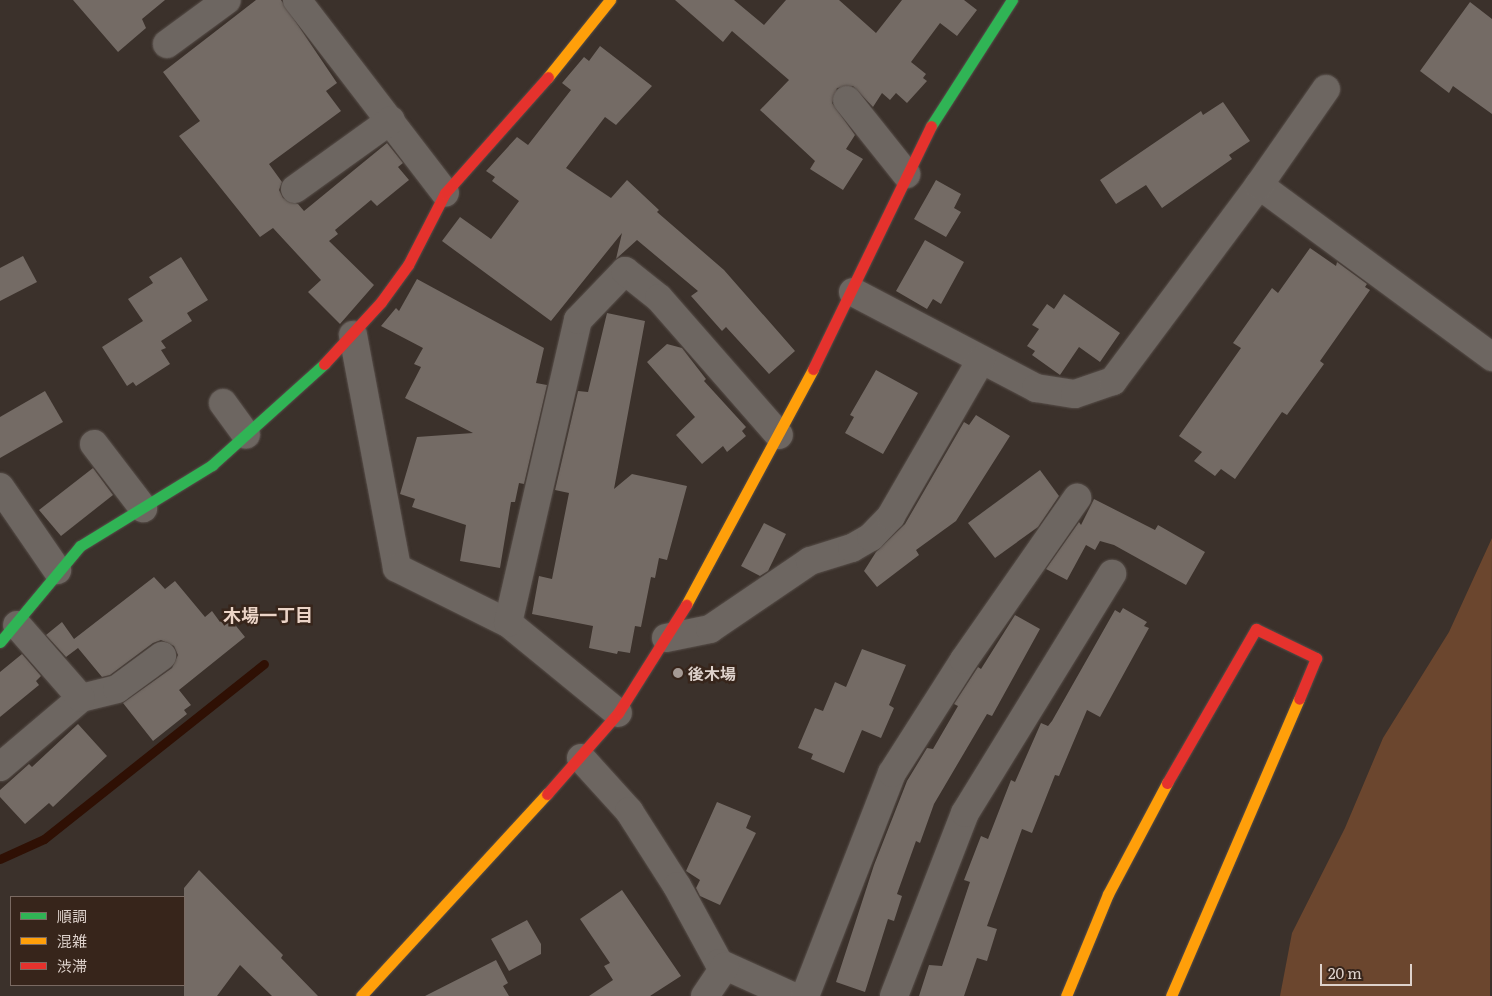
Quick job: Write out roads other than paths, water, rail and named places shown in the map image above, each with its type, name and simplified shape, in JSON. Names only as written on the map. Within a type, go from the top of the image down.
[{"type":"street","points":[[167,44],[227,0]]},
{"type":"street","points":[[297,0],[445,193]]},
{"type":"street","points":[[81,698],[9,634],[57,570],[80,546],[212,465],[353,335],[408,264],[445,193],[514,118],[610,0]]},
{"type":"street","points":[[361,996],[581,758],[618,713],[701,582],[779,435],[853,292],[924,136],[1012,0]]},
{"type":"street","points":[[853,292],[1036,388],[1076,394],[1113,381],[1259,185],[1326,89]]},
{"type":"street","points":[[847,100],[906,174]]},
{"type":"street","points":[[295,189],[390,120]]},
{"type":"street","points":[[1259,185],[1492,357]]},
{"type":"street","points":[[508,623],[578,320],[625,271],[659,298],[779,435]]},
{"type":"street","points":[[353,335],[398,568],[508,623],[618,713]]},
{"type":"street","points":[[666,638],[710,629],[810,561],[852,548],[871,537],[891,516],[981,360]]},
{"type":"street","points":[[223,403],[246,435]]},
{"type":"street","points":[[94,444],[143,508]]},
{"type":"street","points":[[0,487],[57,570]]},
{"type":"street","points":[[805,996],[892,773],[964,660],[1077,498]]},
{"type":"street","points":[[894,996],[965,813],[1112,574]]},
{"type":"street","points":[[1066,996],[1108,894],[1187,746],[1256,629],[1316,658],[1171,996]]},
{"type":"street","points":[[0,767],[81,698],[118,689],[162,656]]},
{"type":"street","points":[[581,758],[629,811],[677,886],[719,963],[792,996]]},
{"type":"street","points":[[705,996],[725,966]]},
{"type":"waterway","points":[[0,859],[44,839],[264,664]]},
{"type":"place","name":"後木場","points":[[678,673]]},
{"type":"district","name":"木場一丁目","points":[[268,615]]}]
